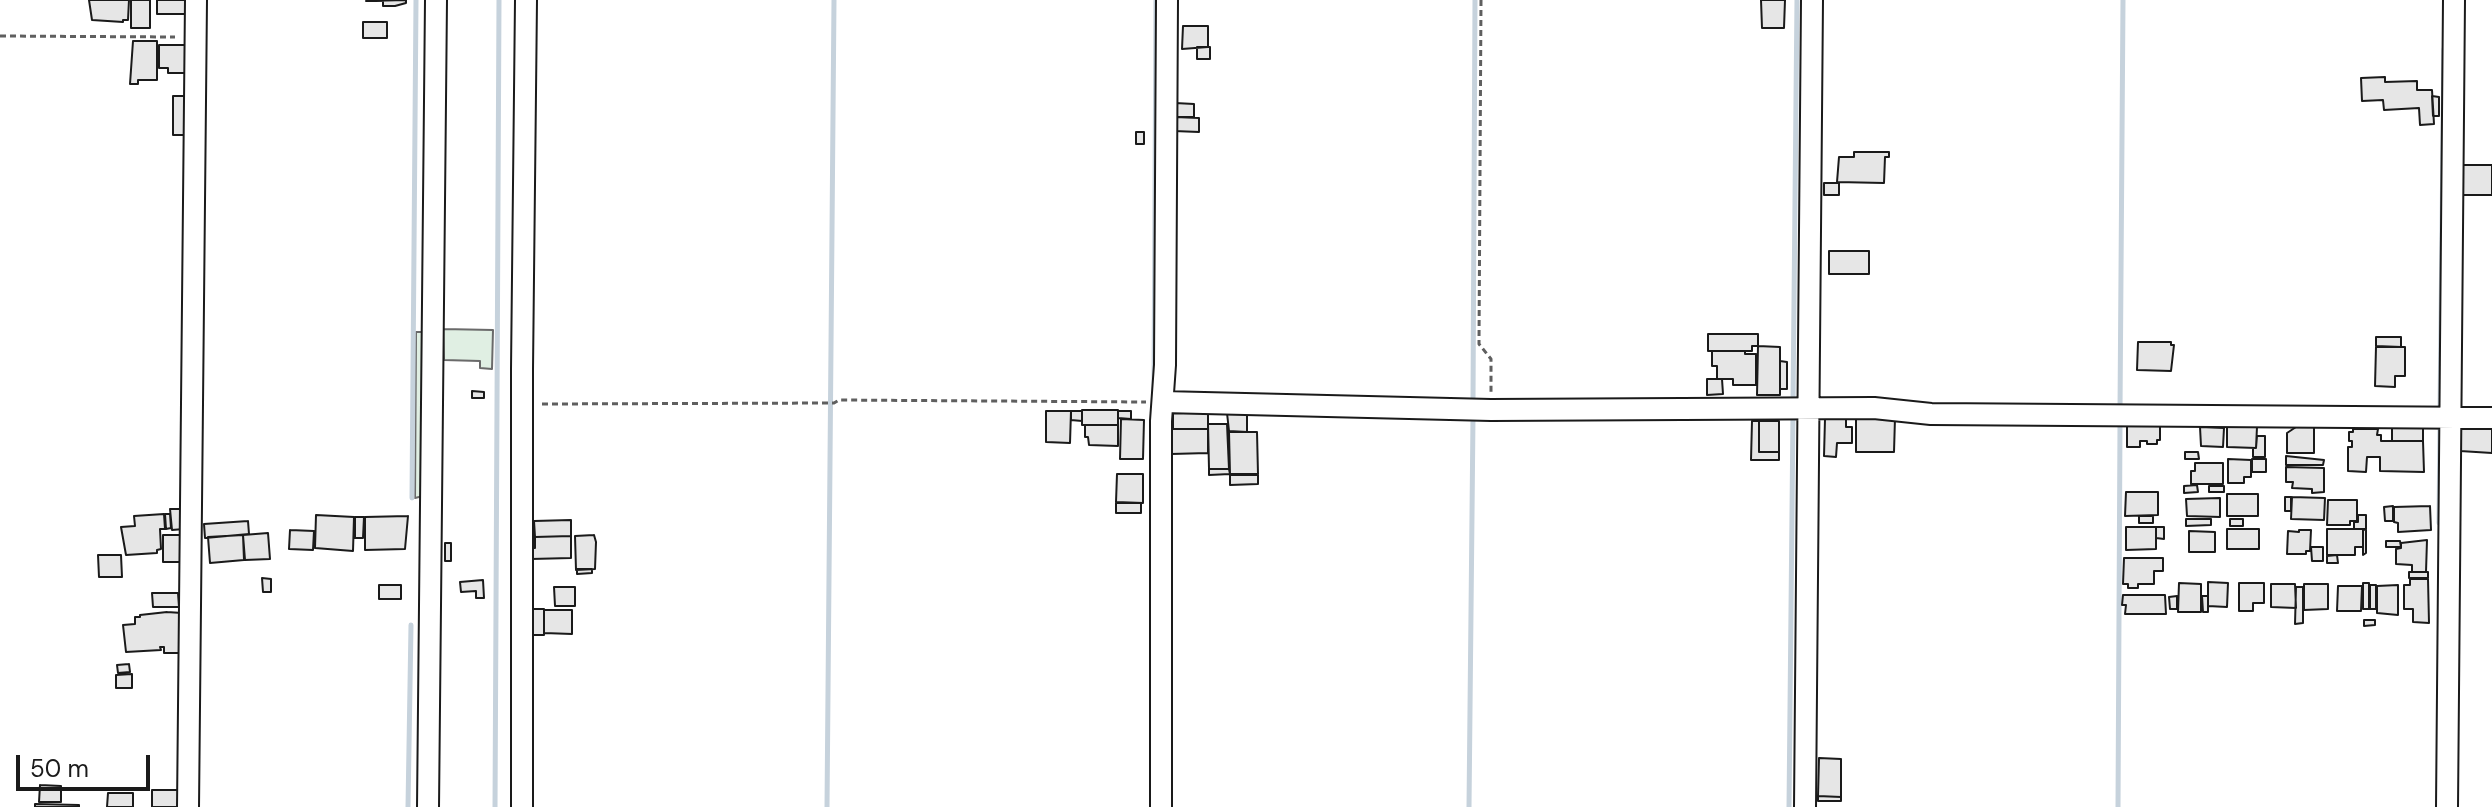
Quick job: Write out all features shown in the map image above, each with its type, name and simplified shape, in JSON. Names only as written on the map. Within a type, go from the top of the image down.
[{"type":"street","points":[[188,807],[196,0]]},
{"type":"street","points":[[428,807],[436,0]]},
{"type":"street","points":[[522,807],[526,0]]},
{"type":"street","points":[[1161,807],[1156,402],[1167,0]]},
{"type":"street","points":[[1805,807],[1798,409],[1812,0]]},
{"type":"street","points":[[2447,807],[2444,417],[2454,0]]},
{"type":"street","points":[[1156,402],[1491,410],[1874,408],[1931,414],[2492,418]]},
{"type":"path","points":[[1481,0],[1479,344],[1491,359],[1491,410]]},
{"type":"path","points":[[0,36],[195,38]]},
{"type":"path","points":[[522,404],[834,403],[839,400],[1156,402]]},
{"type":"green space","points":[[443,329],[493,330],[492,369],[480,368],[480,361],[444,360]]},
{"type":"green space","points":[[416,332],[424,332],[423,496],[415,498]]},
{"type":"building","points":[[89,0],[129,0],[128,20],[92,20]]},
{"type":"building","points":[[131,0],[150,0],[150,28],[131,28]]},
{"type":"building","points":[[157,0],[188,0],[188,14],[157,14]]},
{"type":"building","points":[[406,0],[406,3],[395,6],[383,6],[383,1],[366,1]]},
{"type":"building","points":[[1761,0],[1785,0],[1784,28],[1762,28]]},
{"type":"building","points":[[363,22],[387,22],[387,38],[363,38]]},
{"type":"building","points":[[1183,26],[1208,26],[1208,47],[1182,49]]},
{"type":"building","points":[[133,41],[157,41],[157,80],[138,80],[138,84],[130,84]]},
{"type":"building","points":[[159,45],[186,45],[186,73],[168,73],[168,68],[159,68]]},
{"type":"building","points":[[1197,47],[1210,47],[1210,59],[1197,59]]},
{"type":"building","points":[[2385,77],[2385,82],[2417,81],[2417,90],[2432,90],[2434,124],[2420,125],[2419,108],[2384,110],[2383,100],[2362,101],[2361,78]]},
{"type":"building","points":[[173,96],[187,96],[187,135],[173,135]]},
{"type":"building","points":[[2432,96],[2439,97],[2439,116],[2433,116]]},
{"type":"building","points":[[1175,103],[1194,104],[1194,117],[1175,117]]},
{"type":"building","points":[[1175,117],[1199,118],[1199,132],[1174,131]]},
{"type":"building","points":[[1136,132],[1144,132],[1144,144],[1136,144]]},
{"type":"building","points":[[1854,152],[1889,152],[1889,157],[1885,157],[1884,183],[1837,182],[1839,157],[1854,157]]},
{"type":"building","points":[[2459,165],[2492,165],[2492,195],[2459,195]]},
{"type":"building","points":[[1824,183],[1839,183],[1839,195],[1824,195]]},
{"type":"building","points":[[1829,251],[1869,251],[1869,274],[1829,274]]},
{"type":"building","points":[[1708,334],[1758,334],[1758,346],[1752,346],[1752,351],[1708,351]]},
{"type":"building","points":[[2376,337],[2401,337],[2401,347],[2376,346]]},
{"type":"building","points":[[2138,342],[2171,342],[2174,345],[2171,371],[2137,370]]},
{"type":"building","points":[[1758,346],[1780,347],[1780,395],[1757,395]]},
{"type":"building","points":[[2376,347],[2405,347],[2405,376],[2395,376],[2395,387],[2375,386]]},
{"type":"building","points":[[1712,351],[1756,354],[1756,385],[1733,385],[1733,379],[1717,379],[1717,366],[1712,366]]},
{"type":"building","points":[[1780,361],[1787,362],[1787,389],[1780,389]]},
{"type":"building","points":[[1707,379],[1722,379],[1723,394],[1707,395]]},
{"type":"building","points":[[472,391],[484,392],[484,398],[472,398]]},
{"type":"building","points":[[1082,410],[1118,410],[1118,425],[1082,425]]},
{"type":"building","points":[[1046,411],[1071,411],[1070,443],[1046,442]]},
{"type":"building","points":[[1071,411],[1082,411],[1082,421],[1071,420]]},
{"type":"building","points":[[1118,411],[1131,411],[1131,419],[1118,418]]},
{"type":"building","points":[[1173,413],[1208,413],[1208,429],[1173,429]]},
{"type":"building","points":[[1227,413],[1247,413],[1247,432],[1229,431]]},
{"type":"building","points":[[1856,417],[1895,418],[1894,452],[1856,452]]},
{"type":"building","points":[[1121,419],[1144,420],[1143,459],[1120,459]]},
{"type":"building","points":[[1825,419],[1846,419],[1846,427],[1852,427],[1852,443],[1837,443],[1836,457],[1824,456]]},
{"type":"building","points":[[1752,421],[1759,421],[1759,452],[1779,452],[1779,460],[1751,460]]},
{"type":"building","points":[[1759,421],[1779,421],[1779,452],[1759,452]]},
{"type":"building","points":[[1208,424],[1227,424],[1229,469],[1209,469]]},
{"type":"building","points":[[1085,425],[1118,425],[1118,446],[1089,445]]},
{"type":"building","points":[[2127,425],[2160,426],[2160,440],[2157,444],[2140,441],[2140,447],[2127,447]]},
{"type":"building","points":[[2492,425],[2492,453],[2460,451],[2460,428]]},
{"type":"building","points":[[1170,426],[1173,429],[1208,429],[1208,453],[1171,454]]},
{"type":"building","points":[[2227,426],[2257,427],[2256,448],[2227,447]]},
{"type":"building","points":[[2392,426],[2423,426],[2423,441],[2392,441]]},
{"type":"building","points":[[2200,427],[2224,428],[2223,447],[2201,446]]},
{"type":"building","points":[[2296,427],[2314,427],[2314,453],[2287,453],[2287,433]]},
{"type":"building","points":[[2353,429],[2378,429],[2377,435],[2381,435],[2381,441],[2423,441],[2424,472],[2380,471],[2380,457],[2367,457],[2366,472],[2348,471],[2348,447],[2352,447],[2349,432]]},
{"type":"building","points":[[1229,432],[1257,432],[1258,474],[1230,474]]},
{"type":"building","points":[[2257,436],[2265,436],[2265,457],[2253,457]]},
{"type":"building","points":[[2185,452],[2198,452],[2199,459],[2185,459]]},
{"type":"building","points":[[2286,456],[2324,460],[2323,465],[2286,465]]},
{"type":"building","points":[[2228,459],[2251,460],[2251,477],[2244,477],[2244,483],[2228,483]]},
{"type":"building","points":[[2252,459],[2266,459],[2266,472],[2252,472]]},
{"type":"building","points":[[2195,463],[2223,463],[2223,484],[2191,484],[2191,471],[2195,471]]},
{"type":"building","points":[[2286,467],[2324,468],[2324,492],[2312,493],[2312,489],[2292,488],[2293,482],[2286,482]]},
{"type":"building","points":[[1209,469],[1229,469],[1230,474],[1209,475]]},
{"type":"building","points":[[1117,474],[1143,474],[1143,503],[1116,502]]},
{"type":"building","points":[[1230,475],[1258,475],[1258,484],[1230,485]]},
{"type":"building","points":[[2197,485],[2198,492],[2184,493],[2184,486]]},
{"type":"building","points":[[2209,486],[2224,486],[2224,492],[2209,492]]},
{"type":"building","points":[[2126,492],[2158,492],[2158,515],[2125,516]]},
{"type":"building","points":[[2227,494],[2258,494],[2258,516],[2227,516]]},
{"type":"building","points":[[2285,497],[2291,497],[2291,511],[2285,511]]},
{"type":"building","points":[[2292,497],[2325,498],[2324,520],[2291,519]]},
{"type":"building","points":[[2220,498],[2220,517],[2187,516],[2186,499]]},
{"type":"building","points":[[2328,500],[2357,500],[2357,521],[2350,521],[2350,525],[2327,525]]},
{"type":"building","points":[[1116,503],[1141,503],[1141,513],[1116,513]]},
{"type":"building","points":[[2393,506],[2393,521],[2385,521],[2384,507]]},
{"type":"building","points":[[2430,506],[2431,530],[2398,532],[2394,507]]},
{"type":"building","points":[[170,509],[183,509],[184,529],[172,530]]},
{"type":"building","points":[[164,514],[165,529],[160,529],[161,549],[157,553],[126,555],[121,527],[135,526],[134,516]]},
{"type":"building","points":[[165,514],[170,514],[171,528],[166,529]]},
{"type":"building","points":[[316,515],[354,517],[353,551],[315,548]]},
{"type":"building","points":[[2358,515],[2366,515],[2366,529],[2354,529]]},
{"type":"building","points":[[408,516],[405,549],[365,550],[365,517]]},
{"type":"building","points":[[2139,516],[2153,516],[2153,523],[2139,523]]},
{"type":"building","points":[[355,517],[364,517],[363,538],[355,538]]},
{"type":"building","points":[[2186,519],[2211,519],[2211,525],[2186,526]]},
{"type":"building","points":[[2230,519],[2243,519],[2243,526],[2230,526]]},
{"type":"building","points":[[571,520],[571,536],[535,537],[534,521]]},
{"type":"building","points":[[248,521],[249,534],[205,538],[204,524]]},
{"type":"building","points":[[2126,527],[2156,527],[2156,549],[2126,550]]},
{"type":"building","points":[[2156,527],[2164,527],[2164,539],[2156,538]]},
{"type":"building","points":[[2227,529],[2259,529],[2259,549],[2227,549]]},
{"type":"building","points":[[2327,529],[2363,529],[2363,547],[2355,547],[2355,555],[2327,555]]},
{"type":"building","points":[[2363,529],[2366,530],[2366,553],[2363,555]]},
{"type":"building","points":[[290,530],[314,531],[313,550],[289,549]]},
{"type":"building","points":[[2311,530],[2310,551],[2306,554],[2287,554],[2288,531]]},
{"type":"building","points":[[2189,531],[2215,532],[2215,552],[2189,552]]},
{"type":"building","points":[[268,533],[270,559],[245,560],[243,535]]},
{"type":"building","points":[[163,535],[184,535],[184,562],[163,562]]},
{"type":"building","points":[[243,535],[244,560],[210,563],[208,537]]},
{"type":"building","points":[[594,535],[595,569],[576,570],[575,536]]},
{"type":"building","points":[[571,536],[571,558],[531,559],[535,537]]},
{"type":"building","points":[[2427,540],[2426,572],[2412,572],[2412,565],[2396,564],[2396,549],[2401,548],[2401,543]]},
{"type":"building","points":[[2386,541],[2400,541],[2401,547],[2386,547]]},
{"type":"building","points":[[445,543],[451,543],[451,561],[445,561]]},
{"type":"building","points":[[2311,547],[2323,547],[2323,561],[2312,561]]},
{"type":"building","points":[[98,555],[121,555],[122,577],[99,577]]},
{"type":"building","points":[[2337,555],[2338,563],[2327,563],[2327,556]]},
{"type":"building","points":[[2124,558],[2163,558],[2163,571],[2154,571],[2154,584],[2138,584],[2138,588],[2128,588],[2128,584],[2123,584]]},
{"type":"building","points":[[577,569],[592,569],[592,573],[577,574]]},
{"type":"building","points":[[2409,572],[2428,572],[2428,578],[2409,578]]},
{"type":"building","points":[[262,578],[271,579],[271,592],[263,592]]},
{"type":"building","points":[[2410,579],[2428,579],[2429,623],[2413,622],[2413,609],[2404,609],[2404,585],[2410,585]]},
{"type":"building","points":[[483,580],[484,598],[476,598],[476,591],[461,592],[460,582]]},
{"type":"building","points":[[2208,582],[2228,583],[2227,607],[2208,606]]},
{"type":"building","points":[[2179,583],[2201,584],[2201,612],[2178,612]]},
{"type":"building","points":[[2239,583],[2264,583],[2264,603],[2253,603],[2253,611],[2239,611]]},
{"type":"building","points":[[2363,583],[2369,583],[2369,609],[2363,609]]},
{"type":"building","points":[[2271,584],[2295,584],[2296,608],[2271,607]]},
{"type":"building","points":[[2304,584],[2328,584],[2328,609],[2304,610]]},
{"type":"building","points":[[379,585],[401,585],[401,599],[379,599]]},
{"type":"building","points":[[2370,585],[2376,585],[2376,609],[2370,609]]},
{"type":"building","points":[[2398,585],[2398,615],[2377,613],[2377,586]]},
{"type":"building","points":[[2338,586],[2362,586],[2361,611],[2337,611]]},
{"type":"building","points":[[554,587],[575,587],[575,606],[555,606]]},
{"type":"building","points":[[2296,587],[2303,587],[2303,623],[2295,624]]},
{"type":"building","points":[[152,593],[178,593],[179,607],[153,607]]},
{"type":"building","points":[[2123,595],[2165,595],[2166,614],[2125,614]]},
{"type":"building","points":[[2177,596],[2177,609],[2170,609],[2169,597]]},
{"type":"building","points":[[2202,596],[2208,596],[2208,612],[2203,612]]},
{"type":"building","points":[[529,609],[544,609],[544,635],[529,635]]},
{"type":"building","points":[[544,610],[572,610],[572,634],[544,633]]},
{"type":"building","points":[[182,613],[183,653],[164,653],[164,647],[160,647],[161,650],[126,652],[123,625],[135,624],[135,617],[140,615]]},
{"type":"building","points":[[2364,620],[2375,620],[2375,625],[2364,626]]},
{"type":"building","points":[[129,664],[130,672],[118,673],[117,665]]},
{"type":"building","points":[[132,674],[132,688],[116,688],[116,675]]},
{"type":"building","points":[[1819,758],[1841,759],[1841,797],[1818,796]]},
{"type":"building","points":[[40,785],[61,786],[61,802],[39,802]]},
{"type":"building","points":[[152,790],[181,790],[181,807],[152,807]]},
{"type":"building","points":[[108,793],[133,793],[133,807],[107,807]]},
{"type":"building","points":[[1818,796],[1841,797],[1841,801],[1818,801]]},
{"type":"building","points":[[35,804],[79,805],[79,807],[35,807]]},
{"type":"waterway","points":[[412,498],[416,0]]},
{"type":"waterway","points":[[495,807],[499,0]]},
{"type":"waterway","points":[[827,807],[834,0]]},
{"type":"waterway","points":[[1154,391],[1156,0]]},
{"type":"waterway","points":[[1473,402],[1475,0]]},
{"type":"waterway","points":[[1793,403],[1797,0]]},
{"type":"waterway","points":[[2120,410],[2123,0]]},
{"type":"waterway","points":[[2440,411],[2444,49]]},
{"type":"waterway","points":[[1789,807],[1793,413]]},
{"type":"waterway","points":[[1469,807],[1473,417]]},
{"type":"waterway","points":[[2439,523],[2440,421]]},
{"type":"waterway","points":[[2118,807],[2120,423]]},
{"type":"waterway","points":[[408,807],[411,625]]}]
